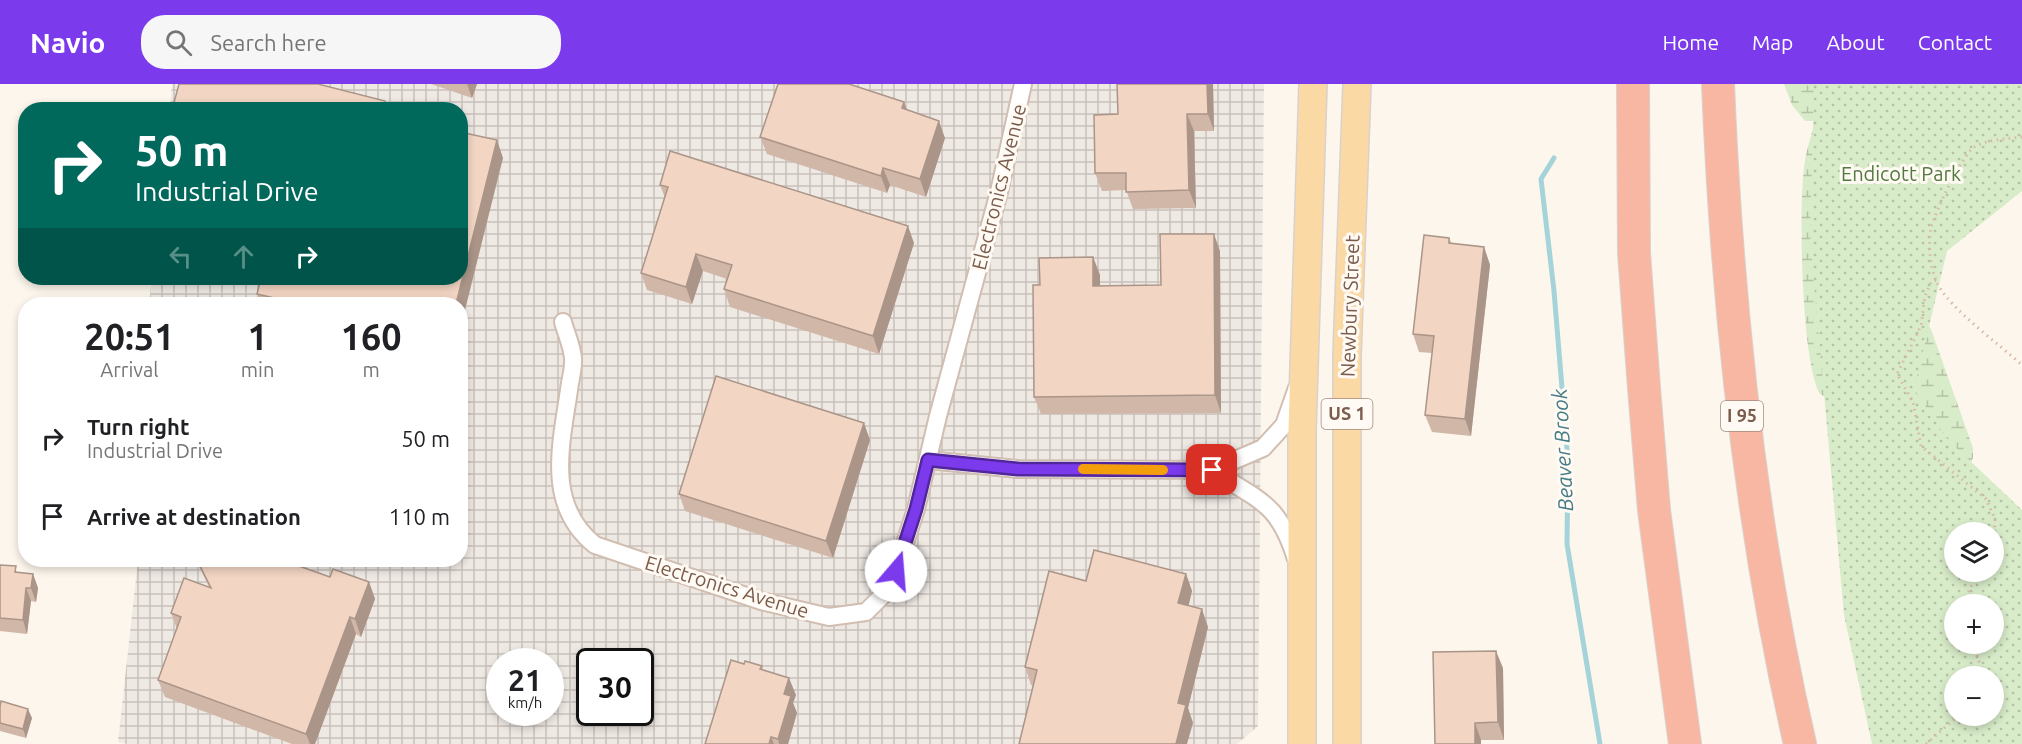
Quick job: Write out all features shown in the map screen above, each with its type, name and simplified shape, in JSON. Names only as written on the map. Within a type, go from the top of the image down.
[{"type":"highway","points":[[1633,84],[1634,253],[1643,377],[1654,510],[1684,744]]},
{"type":"highway","name":"I 95","points":[[1718,84],[1723,204],[1744,438],[1761,555],[1800,744]]},
{"type":"main road","name":"US 1","points":[[1302,744],[1304,368],[1312,84]]},
{"type":"main road","name":"Newbury Street","points":[[1347,744],[1347,355],[1357,84]]},
{"type":"street","name":"Electronics Avenue","points":[[563,322],[573,358],[559,465],[559,484],[574,523],[595,545],[761,601],[829,617],[866,612],[885,593],[896,571],[916,509],[999,192],[1023,84]]},
{"type":"street","points":[[928,460],[1018,469],[1212,470],[1249,456],[1263,448],[1278,432],[1284,425],[1304,368]]},
{"type":"street","points":[[1212,470],[1265,504],[1282,521],[1302,577]]},
{"type":"path","points":[[2022,137],[1974,147],[1962,160],[1931,228],[1930,250],[1936,280],[1945,296],[2022,365]]},
{"type":"path","points":[[1936,280],[1931,282],[1927,289],[1921,326],[1897,374],[1913,402],[1921,446],[1986,499],[1995,522]]},
{"type":"path","points":[[1926,744],[1947,726]]},
{"type":"shaded area","points":[[172,84],[1264,84],[1258,726],[1237,744],[127,744],[118,742],[137,567],[468,567],[468,297],[150,297],[151,285],[468,285],[468,102],[171,102]]},
{"type":"green space","points":[[1784,84],[1816,84],[1932,332],[1973,448],[1973,458],[1969,466],[1820,394],[1814,377],[1805,317],[1802,244],[1803,181],[1806,156],[1815,121],[1805,121],[1792,105]]},
{"type":"green space","name":"Endicott Park","points":[[1814,84],[2022,84],[2022,191],[1947,251],[1914,389],[1947,439],[2022,510],[2022,744],[1872,744],[1844,615],[1810,238]]},
{"type":"building","points":[[179,84],[318,84],[385,101],[385,102],[174,102]]},
{"type":"building","points":[[778,84],[849,84],[904,102],[902,108],[939,121],[920,179],[883,168],[881,176],[760,137]]},
{"type":"building","points":[[1117,84],[1207,84],[1208,114],[1187,114],[1189,190],[1126,192],[1126,173],[1095,173],[1094,115],[1118,114]]},
{"type":"building","points":[[468,134],[497,140],[468,256]]},
{"type":"building","points":[[670,151],[908,226],[873,336],[724,289],[732,265],[696,254],[686,287],[641,273],[668,187],[660,185]]},
{"type":"building","points":[[1160,234],[1214,234],[1215,395],[1034,397],[1033,285],[1040,285],[1039,258],[1093,257],[1093,286],[1161,285]]},
{"type":"building","points":[[1424,235],[1449,238],[1449,243],[1484,247],[1465,419],[1425,415],[1434,336],[1413,334]]},
{"type":"building","points":[[259,285],[461,285],[458,297],[270,297],[257,294]]},
{"type":"building","points":[[716,376],[864,423],[826,541],[679,494]]},
{"type":"building","points":[[1094,550],[1186,574],[1178,603],[1202,609],[1178,703],[1186,705],[1176,744],[1019,744],[1037,670],[1025,667],[1049,571],[1086,581]]},
{"type":"building","points":[[0,565],[16,566],[15,572],[33,574],[31,588],[26,588],[23,620],[0,618]]},
{"type":"building","points":[[200,567],[302,567],[330,577],[333,569],[369,582],[355,619],[350,617],[306,734],[158,680],[181,617],[171,613],[184,578],[211,588]]},
{"type":"building","points":[[1496,651],[1498,722],[1475,723],[1475,744],[1435,744],[1433,652]]},
{"type":"building","points":[[731,660],[762,666],[760,669],[789,678],[784,694],[791,696],[778,739],[771,737],[769,744],[705,744]]},
{"type":"building","points":[[1,701],[28,709],[23,729],[0,723]]},
{"type":"waterway","name":"Beaver Brook","points":[[1554,158],[1541,179],[1554,291],[1568,461],[1567,544],[1600,744]]},
{"type":"slow traffic","points":[[1083,469],[1163,470]]},
{"type":"route","points":[[896,571],[916,509],[928,460],[1018,469],[1212,470]]}]
